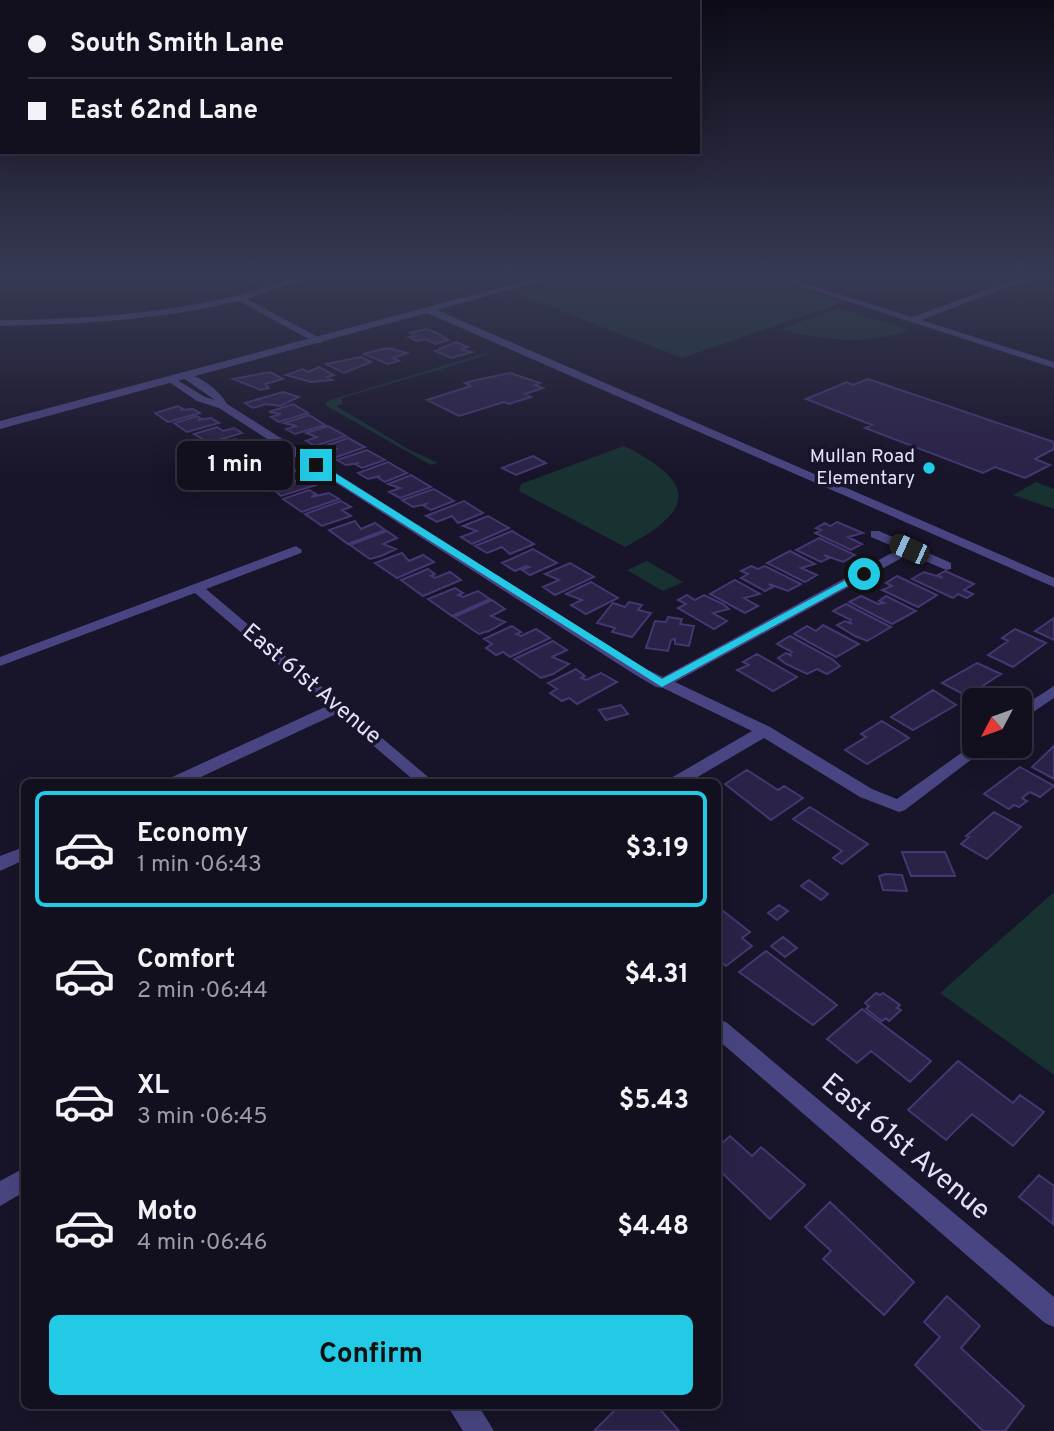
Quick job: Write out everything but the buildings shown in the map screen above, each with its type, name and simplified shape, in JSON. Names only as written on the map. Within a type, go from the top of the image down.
[{"type":"street","points":[[2,422],[316,342]]},
{"type":"street","points":[[501,342],[1054,583]]},
{"type":"street","points":[[981,342],[1054,365]]},
{"type":"street","points":[[186,376],[217,395],[223,406]]},
{"type":"street","points":[[171,380],[201,399],[223,406],[662,684],[764,731],[866,793],[899,806],[965,758]]},
{"type":"street","points":[[875,534],[946,566]]},
{"type":"street","points":[[662,684],[909,549]]},
{"type":"street","points":[[0,662],[296,550]]},
{"type":"street","name":"East 61st Avenue","points":[[197,588],[422,779]]},
{"type":"street","points":[[1032,707],[1054,691]]},
{"type":"street","points":[[182,779],[337,707]]},
{"type":"street","points":[[682,779],[764,731]]},
{"type":"street","points":[[0,864],[21,854]]},
{"type":"street","name":"East 61st Avenue","points":[[721,1031],[1054,1314]]},
{"type":"street","points":[[0,1195],[21,1181]]},
{"type":"street","points":[[464,1409],[480,1431]]},
{"type":"green space","points":[[640,342],[729,342],[682,358]]},
{"type":"green space","points":[[489,354],[442,369],[444,372],[438,370],[348,396],[341,399],[343,404],[336,406],[408,449],[438,463],[431,465],[325,405],[327,401]]},
{"type":"green space","points":[[624,446],[665,472],[675,484],[678,496],[675,508],[665,521],[625,547],[519,491],[521,484]]},
{"type":"green space","points":[[1036,482],[1054,489],[1054,509],[1013,495]]},
{"type":"green space","points":[[647,561],[683,582],[663,591],[627,570]]},
{"type":"green space","points":[[1054,892],[1054,1075],[940,993]]},
{"type":"place","name":"Mullan Road Elementary","points":[[929,468]]},
{"type":"route","points":[[316,465],[662,684],[864,574]]}]
